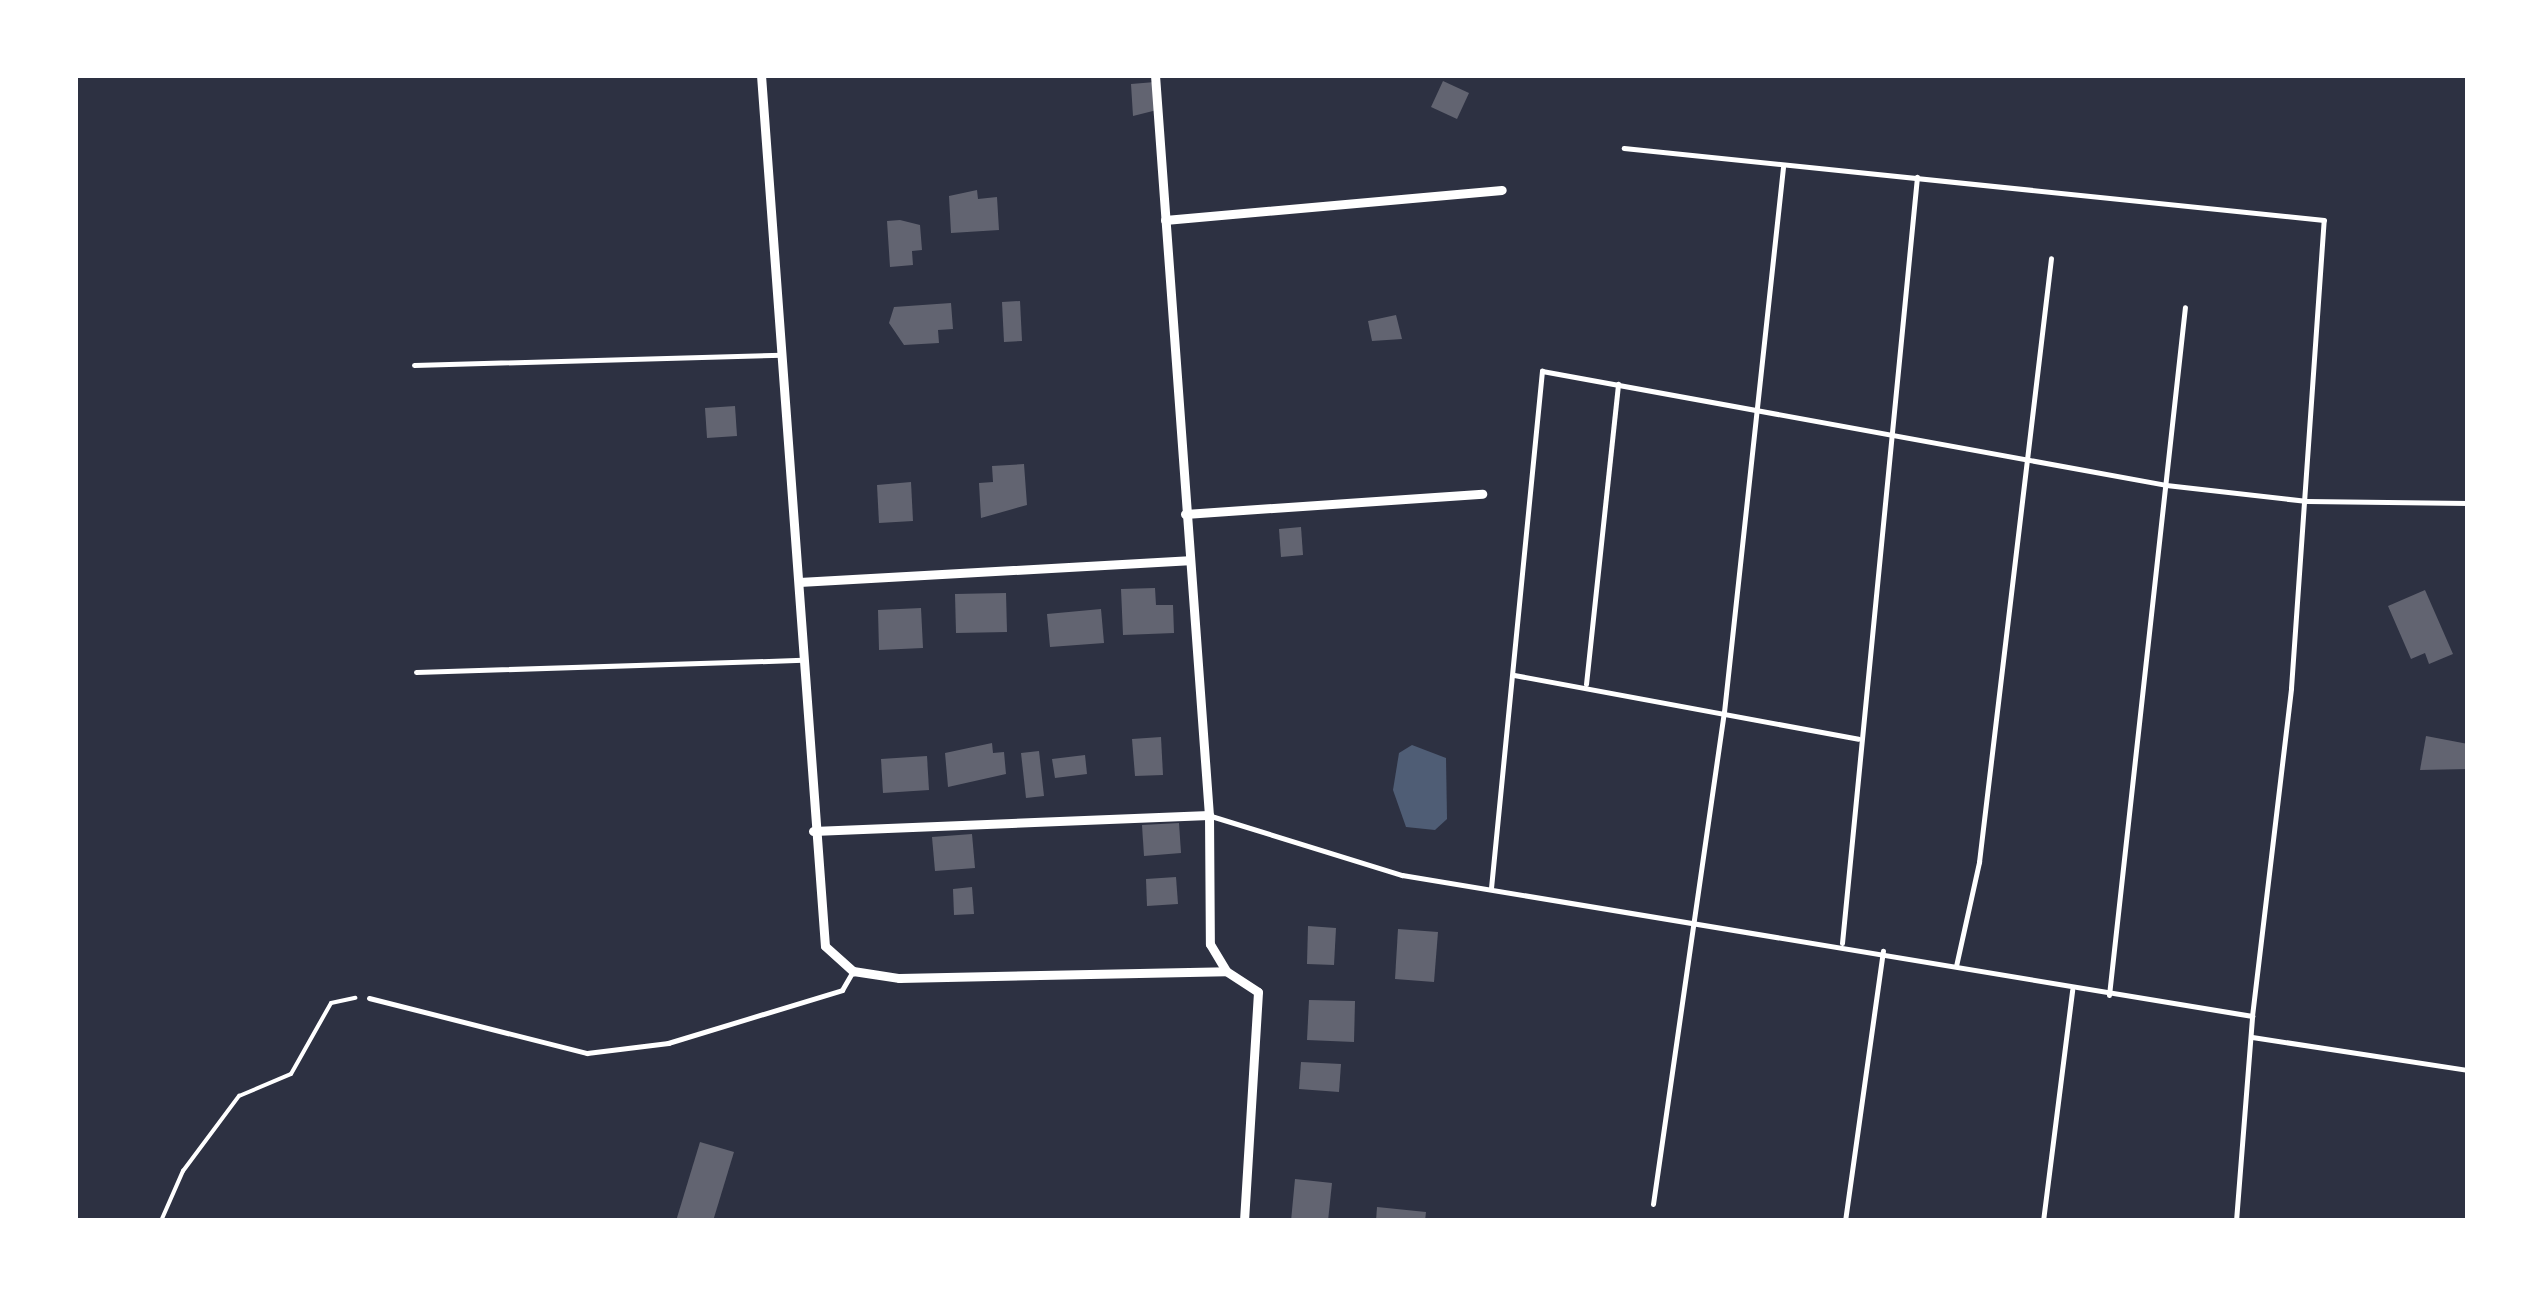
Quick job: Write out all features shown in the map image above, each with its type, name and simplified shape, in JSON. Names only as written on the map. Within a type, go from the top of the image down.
[{"type":"street","points":[[760,75],[785,355],[813,831],[824,946],[853,970],[899,978],[1226,971]]},
{"type":"street","points":[[1155,75],[1209,816],[1210,944],[1226,971],[1258,992],[1244,1221]]},
{"type":"street","points":[[1165,220],[1502,190]]},
{"type":"street","points":[[1185,514],[1482,494]]},
{"type":"street","points":[[799,582],[1188,560]]},
{"type":"street","points":[[813,831],[1209,816]]},
{"type":"lane","points":[[1624,148],[2324,220],[2307,501],[2252,1016],[2236,1221]]},
{"type":"lane","points":[[1653,1204],[1724,712],[1783,167]]},
{"type":"lane","points":[[1842,942],[1858,739],[1893,435],[1917,178]]},
{"type":"lane","points":[[1956,966],[1979,862],[2051,258]]},
{"type":"lane","points":[[2109,996],[2186,307]]},
{"type":"lane","points":[[414,365],[785,355]]},
{"type":"lane","points":[[1491,888],[1542,370],[2024,463],[2166,485],[2307,501],[2468,502]]},
{"type":"lane","points":[[1586,684],[1618,384]]},
{"type":"lane","points":[[416,672],[803,660]]},
{"type":"lane","points":[[1514,675],[1586,684],[1858,739]]},
{"type":"lane","points":[[1209,816],[1402,875],[1842,942],[2072,990],[2252,1016]]},
{"type":"lane","points":[[1845,1221],[1882,951]]},
{"type":"lane","points":[[370,998],[587,1052],[668,1043],[842,990],[853,970]]},
{"type":"lane","points":[[2043,1221],[2072,990]]},
{"type":"lane","points":[[2252,1037],[2468,1070]]},
{"type":"path","points":[[161,1221],[183,1171],[239,1096],[291,1074],[332,1004],[370,998]]},
{"type":"water","points":[[1412,745],[1446,758],[1447,819],[1435,830],[1406,827],[1393,790],[1399,753]]},
{"type":"building","points":[[1443,81],[1469,93],[1457,119],[1431,107]]},
{"type":"building","points":[[1155,82],[1157,110],[1133,116],[1131,84]]},
{"type":"building","points":[[977,190],[978,199],[997,197],[999,230],[951,233],[949,196]]},
{"type":"building","points":[[887,221],[920,225],[922,250],[912,251],[913,265],[890,267]]},
{"type":"building","points":[[1020,301],[1022,341],[1004,342],[1002,302]]},
{"type":"building","points":[[951,303],[953,329],[938,330],[939,343],[904,345],[889,323],[894,307]]},
{"type":"building","points":[[1396,315],[1402,339],[1372,341],[1368,321]]},
{"type":"building","points":[[735,406],[737,436],[707,438],[705,408]]},
{"type":"building","points":[[1024,464],[1027,505],[981,518],[979,483],[993,482],[992,466]]},
{"type":"building","points":[[911,482],[913,521],[879,523],[877,485]]},
{"type":"building","points":[[1301,527],[1303,555],[1281,557],[1279,529]]},
{"type":"building","points":[[1155,588],[1156,605],[1173,605],[1174,633],[1123,635],[1121,589]]},
{"type":"building","points":[[2425,590],[2453,654],[2429,664],[2425,653],[2411,659],[2388,606]]},
{"type":"building","points":[[1006,593],[1007,632],[956,633],[955,594]]},
{"type":"building","points":[[921,608],[923,648],[879,650],[878,610]]},
{"type":"building","points":[[1101,609],[1104,643],[1050,647],[1047,614]]},
{"type":"building","points":[[2426,736],[2468,744],[2468,769],[2420,770]]},
{"type":"building","points":[[1161,737],[1163,775],[1135,776],[1132,739]]},
{"type":"building","points":[[992,743],[993,753],[1004,752],[1006,774],[948,787],[945,753]]},
{"type":"building","points":[[1039,751],[1044,796],[1026,798],[1021,753]]},
{"type":"building","points":[[1085,755],[1087,774],[1055,778],[1052,759]]},
{"type":"building","points":[[927,756],[929,790],[883,793],[881,759]]},
{"type":"building","points":[[1179,823],[1181,853],[1144,856],[1142,825]]},
{"type":"building","points":[[972,834],[975,868],[935,871],[932,837]]},
{"type":"building","points":[[1176,877],[1178,904],[1147,906],[1146,879]]},
{"type":"building","points":[[972,887],[974,914],[954,915],[953,889]]},
{"type":"building","points":[[1308,926],[1336,928],[1334,965],[1307,964]]},
{"type":"building","points":[[1398,929],[1438,932],[1434,982],[1395,979]]},
{"type":"building","points":[[1309,1000],[1355,1001],[1354,1042],[1307,1040]]},
{"type":"building","points":[[1301,1062],[1341,1064],[1339,1092],[1299,1089]]},
{"type":"building","points":[[700,1142],[734,1152],[713,1221],[676,1221]]},
{"type":"building","points":[[1295,1179],[1332,1183],[1328,1221],[1291,1221]]},
{"type":"building","points":[[1377,1207],[1426,1212],[1425,1221],[1376,1221]]}]
